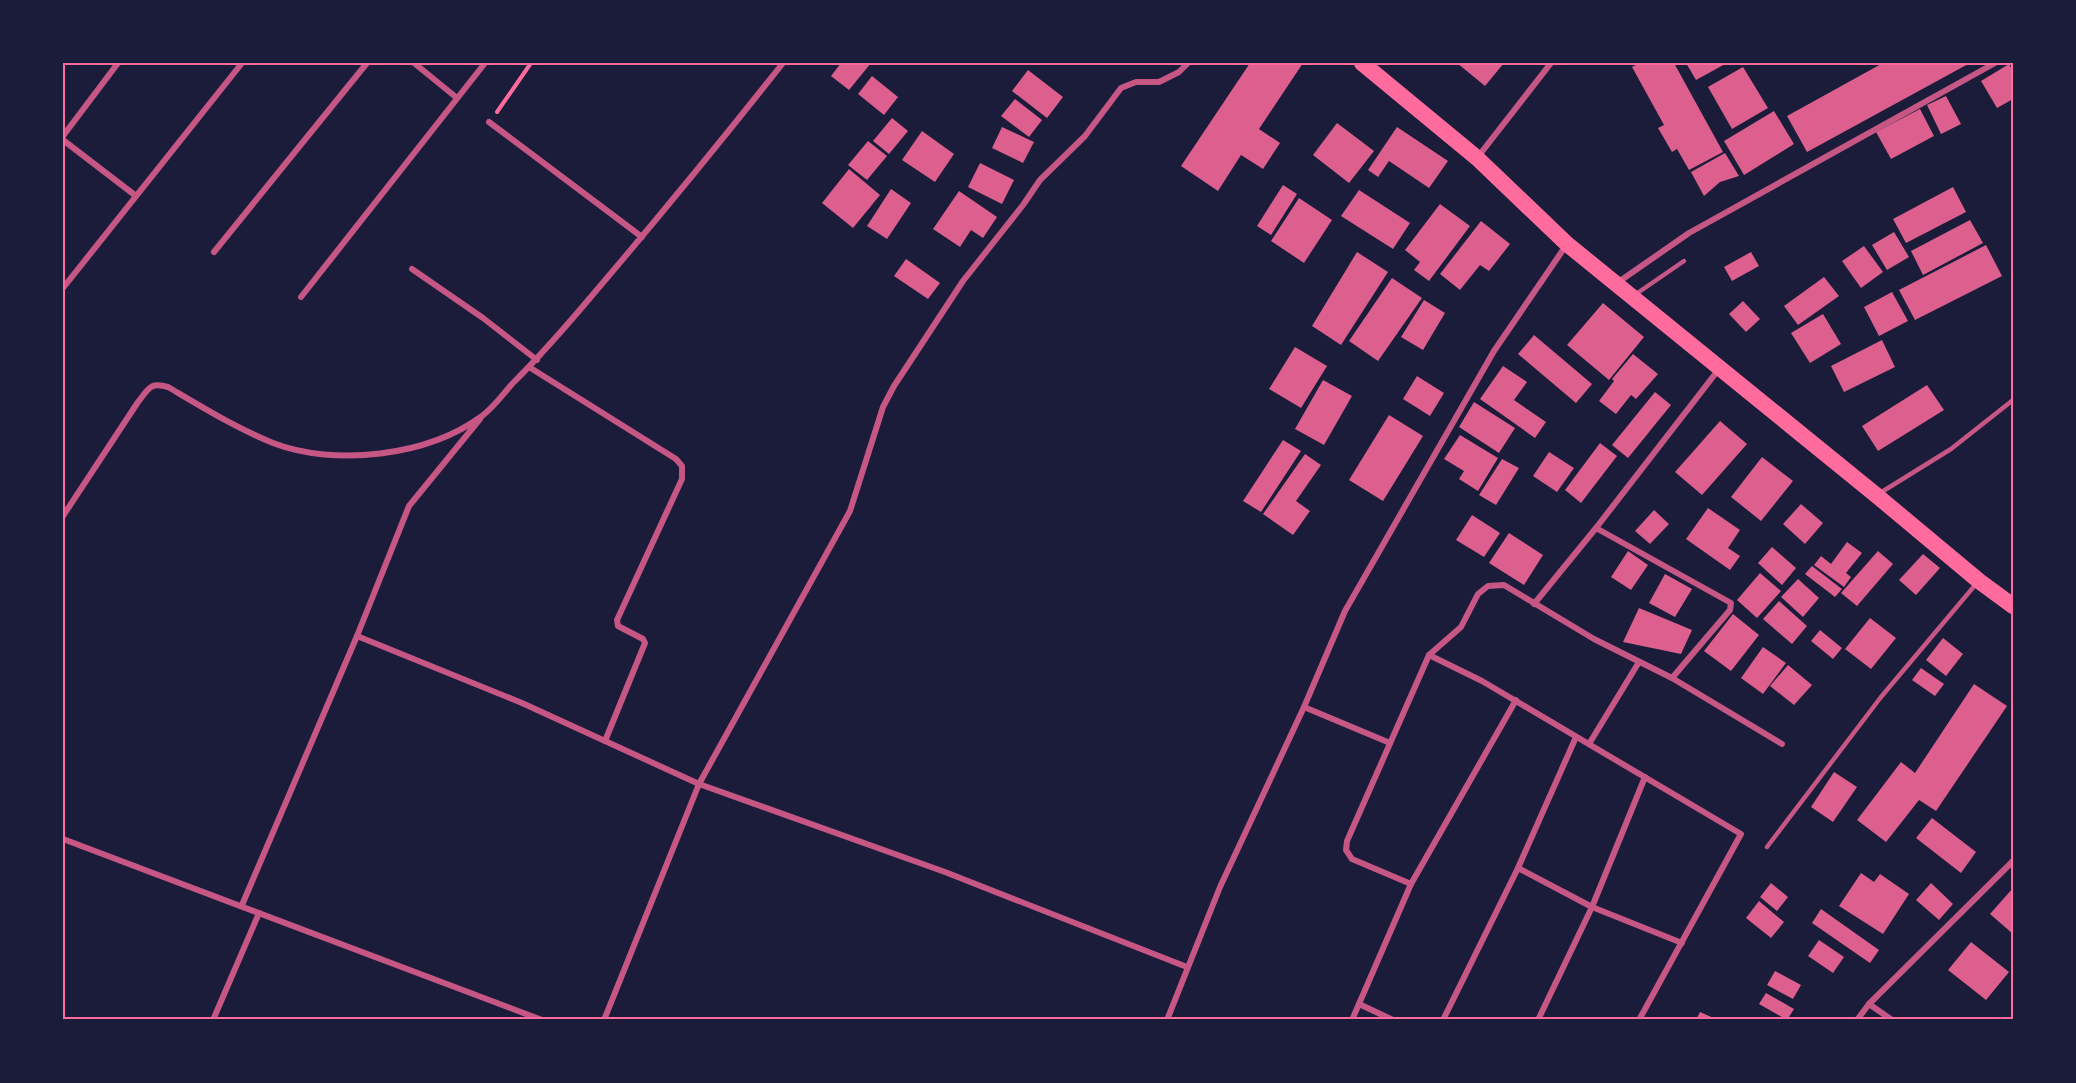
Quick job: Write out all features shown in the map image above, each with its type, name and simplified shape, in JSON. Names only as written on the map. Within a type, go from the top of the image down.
[{"type":"highway","points":[[1362,63],[1477,159],[1567,244],[2013,606]]},
{"type":"street","points":[[118,63],[63,138],[136,196]]},
{"type":"street","points":[[63,288],[242,63]]},
{"type":"street","points":[[214,252],[367,63]]},
{"type":"street","points":[[414,63],[458,98]]},
{"type":"street","points":[[301,297],[485,63]]},
{"type":"street","points":[[242,905],[357,636],[409,506],[483,416],[537,360],[642,237],[783,63]]},
{"type":"street","points":[[604,1020],[699,784],[850,511],[883,407],[945,308],[1040,180],[1085,136],[1121,88],[1136,82],[1159,82],[1179,72],[1188,63]]},
{"type":"street","points":[[1477,159],[1551,63]]},
{"type":"street","points":[[1615,284],[1689,233],[1995,63]]},
{"type":"street","points":[[489,122],[642,237]]},
{"type":"street","points":[[1167,1020],[1244,832],[1304,707],[1345,610],[1494,351],[1567,244]]},
{"type":"street","points":[[412,269],[483,318],[537,360]]},
{"type":"street","points":[[529,367],[676,459],[684,473],[617,620],[618,626],[643,639],[645,643],[605,741]]},
{"type":"street","points":[[1534,604],[1719,369]]},
{"type":"street","points":[[63,516],[138,402],[150,386],[158,384],[168,387],[273,443],[324,454],[359,455],[412,448],[449,435],[483,416]]},
{"type":"street","points":[[1596,528],[1731,603],[1730,610],[1672,678]]},
{"type":"street","points":[[1412,884],[1352,859],[1346,850],[1347,841],[1429,655],[1461,627],[1478,594],[1488,586],[1504,585],[1594,639],[1672,678],[1782,744]]},
{"type":"street","points":[[357,636],[522,703],[699,784],[945,872],[1187,967]]},
{"type":"street","points":[[1429,655],[1516,700],[1741,834],[1639,1020]]},
{"type":"street","points":[[1589,744],[1639,662]]},
{"type":"street","points":[[1352,1020],[1412,884],[1516,700]]},
{"type":"street","points":[[1304,707],[1390,743]]},
{"type":"street","points":[[1443,1020],[1518,868],[1576,737]]},
{"type":"street","points":[[1538,1020],[1592,907],[1645,777]]},
{"type":"street","points":[[63,839],[540,1020]]},
{"type":"street","points":[[1857,1020],[1869,1004],[2013,861]]},
{"type":"street","points":[[1518,868],[1592,907],[1682,943]]},
{"type":"street","points":[[213,1020],[259,913]]},
{"type":"street","points":[[1359,1004],[1393,1020]]},
{"type":"street","points":[[1869,1004],[1892,1020]]},
{"type":"lane","points":[[1632,297],[1684,261]]},
{"type":"lane","points":[[1876,495],[1952,449],[2013,400]]},
{"type":"lane","points":[[1767,847],[1881,697],[1979,580]]},
{"type":"path","points":[[489,122],[531,63]]},
{"type":"building","points":[[841,63],[871,63],[849,90],[831,76]]},
{"type":"building","points":[[1250,63],[1303,63],[1259,129],[1280,143],[1263,169],[1241,155],[1218,191],[1181,166]]},
{"type":"building","points":[[1457,63],[1504,63],[1485,86]]},
{"type":"building","points":[[1640,63],[1674,63],[1723,152],[1689,170],[1677,149],[1672,152],[1658,128],[1664,125],[1632,67]]},
{"type":"building","points":[[1686,63],[1727,63],[1696,80]]},
{"type":"building","points":[[1883,63],[1970,63],[1807,152],[1787,116]]},
{"type":"building","points":[[2009,64],[2013,71],[2013,99],[1997,108],[1981,81]]},
{"type":"building","points":[[1743,67],[1768,108],[1732,129],[1708,87]]},
{"type":"building","points":[[1028,70],[1063,97],[1047,118],[1012,91]]},
{"type":"building","points":[[872,76],[898,97],[884,115],[858,94]]},
{"type":"building","points":[[1946,96],[1961,124],[1941,134],[1927,105]]},
{"type":"building","points":[[1015,99],[1042,120],[1029,137],[1001,116]]},
{"type":"building","points":[[1920,109],[1934,136],[1891,159],[1876,132]]},
{"type":"building","points":[[1774,111],[1794,144],[1744,175],[1724,141]]},
{"type":"building","points":[[892,118],[908,131],[889,154],[873,141]]},
{"type":"building","points":[[1337,123],[1374,151],[1349,183],[1313,155]]},
{"type":"building","points":[[1002,127],[1034,142],[1023,163],[992,148]]},
{"type":"building","points":[[1397,127],[1448,161],[1429,188],[1389,161],[1378,177],[1368,170]]},
{"type":"building","points":[[922,131],[954,154],[935,182],[902,160]]},
{"type":"building","points":[[868,141],[887,156],[867,180],[848,165]]},
{"type":"building","points":[[1725,153],[1739,176],[1720,182],[1704,196],[1691,172]]},
{"type":"building","points":[[980,163],[1014,180],[1002,204],[968,187]]},
{"type":"building","points":[[849,169],[880,195],[853,228],[822,203]]},
{"type":"building","points":[[1283,185],[1297,194],[1271,235],[1257,226]]},
{"type":"building","points":[[1953,187],[1966,212],[1906,243],[1893,219]]},
{"type":"building","points":[[891,189],[911,203],[887,239],[867,226]]},
{"type":"building","points":[[1359,190],[1410,223],[1393,249],[1341,216]]},
{"type":"building","points":[[959,191],[997,217],[983,238],[971,230],[960,247],[933,229]]},
{"type":"building","points":[[1299,198],[1332,220],[1304,263],[1271,241]]},
{"type":"building","points":[[1440,204],[1470,226],[1429,281],[1414,270],[1420,262],[1405,250]]},
{"type":"building","points":[[1970,220],[1983,243],[1923,275],[1911,251]]},
{"type":"building","points":[[1481,221],[1510,244],[1489,271],[1480,265],[1460,290],[1440,274]]},
{"type":"building","points":[[1894,232],[1909,257],[1887,270],[1872,245]]},
{"type":"building","points":[[1986,245],[2002,276],[1915,320],[1899,290]]},
{"type":"building","points":[[1864,246],[1883,272],[1861,288],[1842,261]]},
{"type":"building","points":[[1357,252],[1388,272],[1341,345],[1312,326]]},
{"type":"building","points":[[1751,252],[1759,266],[1732,281],[1724,267]]},
{"type":"building","points":[[906,259],[940,283],[928,299],[894,276]]},
{"type":"building","points":[[1824,277],[1839,296],[1798,325],[1784,306]]},
{"type":"building","points":[[1392,278],[1422,298],[1378,361],[1349,341]]},
{"type":"building","points":[[1892,292],[1908,321],[1879,336],[1864,307]]},
{"type":"building","points":[[1424,300],[1445,313],[1423,350],[1401,337]]},
{"type":"building","points":[[1743,301],[1760,319],[1746,332],[1729,314]]},
{"type":"building","points":[[1603,303],[1644,337],[1609,380],[1567,345]]},
{"type":"building","points":[[1823,314],[1841,344],[1810,363],[1791,333]]},
{"type":"building","points":[[1534,335],[1592,384],[1576,403],[1518,354]]},
{"type":"building","points":[[1882,340],[1895,367],[1844,392],[1831,366]]},
{"type":"building","points":[[1295,347],[1327,366],[1301,408],[1269,389]]},
{"type":"building","points":[[1633,354],[1658,374],[1636,399],[1631,395],[1616,414],[1599,401],[1614,381],[1612,379]]},
{"type":"building","points":[[1503,366],[1527,382],[1514,400],[1546,422],[1535,438],[1480,399]]},
{"type":"building","points":[[1417,376],[1444,393],[1430,416],[1403,399]]},
{"type":"building","points":[[1323,380],[1352,396],[1324,445],[1295,429]]},
{"type":"building","points":[[1927,385],[1944,410],[1878,451],[1862,426]]},
{"type":"building","points":[[1655,392],[1671,405],[1628,458],[1612,445]]},
{"type":"building","points":[[1474,402],[1515,428],[1499,453],[1459,427]]},
{"type":"building","points":[[1389,415],[1423,436],[1383,501],[1349,480]]},
{"type":"building","points":[[1720,421],[1747,444],[1702,495],[1675,472]]},
{"type":"building","points":[[1460,435],[1498,458],[1478,491],[1459,479],[1464,471],[1444,459]]},
{"type":"building","points":[[1283,440],[1301,451],[1261,512],[1243,501]]},
{"type":"building","points":[[1600,443],[1617,456],[1581,503],[1565,490]]},
{"type":"building","points":[[1549,452],[1574,468],[1557,492],[1533,476]]},
{"type":"building","points":[[1305,454],[1321,465],[1296,501],[1310,511],[1293,535],[1263,514]]},
{"type":"building","points":[[1762,457],[1793,481],[1761,521],[1731,497]]},
{"type":"building","points":[[1502,459],[1519,468],[1496,505],[1479,495]]},
{"type":"building","points":[[1801,504],[1823,523],[1805,544],[1783,524]]},
{"type":"building","points":[[1708,508],[1740,530],[1728,548],[1740,556],[1730,570],[1686,539]]},
{"type":"building","points":[[1654,510],[1669,524],[1650,544],[1635,531]]},
{"type":"building","points":[[1472,515],[1500,533],[1484,557],[1456,540]]},
{"type":"building","points":[[1509,533],[1543,555],[1524,585],[1489,563]]},
{"type":"building","points":[[1847,542],[1862,553],[1846,573],[1851,577],[1844,587],[1814,565],[1821,556],[1831,564]]},
{"type":"building","points":[[1772,547],[1796,568],[1782,585],[1758,563]]},
{"type":"building","points":[[1628,551],[1648,565],[1631,590],[1611,577]]},
{"type":"building","points":[[1878,551],[1893,564],[1857,606],[1841,593]]},
{"type":"building","points":[[1923,554],[1940,568],[1916,595],[1899,580]]},
{"type":"building","points":[[1812,566],[1842,589],[1835,597],[1805,574]]},
{"type":"building","points":[[1760,573],[1781,591],[1757,618],[1737,600]]},
{"type":"building","points":[[1665,574],[1692,589],[1675,617],[1649,603]]},
{"type":"building","points":[[1798,579],[1819,598],[1803,617],[1781,597]]},
{"type":"building","points":[[1779,601],[1807,626],[1792,644],[1763,619]]},
{"type":"building","points":[[1639,608],[1692,630],[1681,654],[1623,642]]},
{"type":"building","points":[[1733,614],[1759,635],[1731,671],[1704,651]]},
{"type":"building","points":[[1870,618],[1896,638],[1871,669],[1845,649]]},
{"type":"building","points":[[1820,630],[1842,648],[1833,659],[1811,641]]},
{"type":"building","points":[[1943,638],[1963,654],[1946,676],[1926,660]]},
{"type":"building","points":[[1763,647],[1786,663],[1763,694],[1741,678]]},
{"type":"building","points":[[1788,665],[1812,685],[1794,705],[1770,686]]},
{"type":"building","points":[[1921,668],[1944,684],[1935,696],[1912,680]]},
{"type":"building","points":[[1974,684],[2007,706],[1936,811],[1919,800],[1886,842],[1857,820],[1901,762],[1915,773]]},
{"type":"building","points":[[1834,772],[1857,787],[1833,822],[1811,807]]},
{"type":"building","points":[[1932,818],[1976,852],[1961,873],[1916,838]]},
{"type":"building","points":[[1861,873],[1874,882],[1880,874],[1909,894],[1883,934],[1839,906]]},
{"type":"building","points":[[1771,883],[1788,897],[1777,911],[1760,897]]},
{"type":"building","points":[[1931,883],[1953,904],[1939,920],[1916,900]]},
{"type":"building","points":[[2013,888],[2013,934],[1990,914]]},
{"type":"building","points":[[1759,901],[1784,922],[1771,938],[1746,918]]},
{"type":"building","points":[[1821,909],[1879,950],[1870,963],[1812,923]]},
{"type":"building","points":[[1819,940],[1844,957],[1833,973],[1808,956]]},
{"type":"building","points":[[1971,942],[2009,972],[1986,1000],[1948,970]]},
{"type":"building","points":[[1775,971],[1801,985],[1793,999],[1767,985]]},
{"type":"building","points":[[1766,993],[1794,1009],[1787,1020],[1759,1004]]},
{"type":"building","points":[[1700,1012],[1718,1020],[1696,1020]]}]
